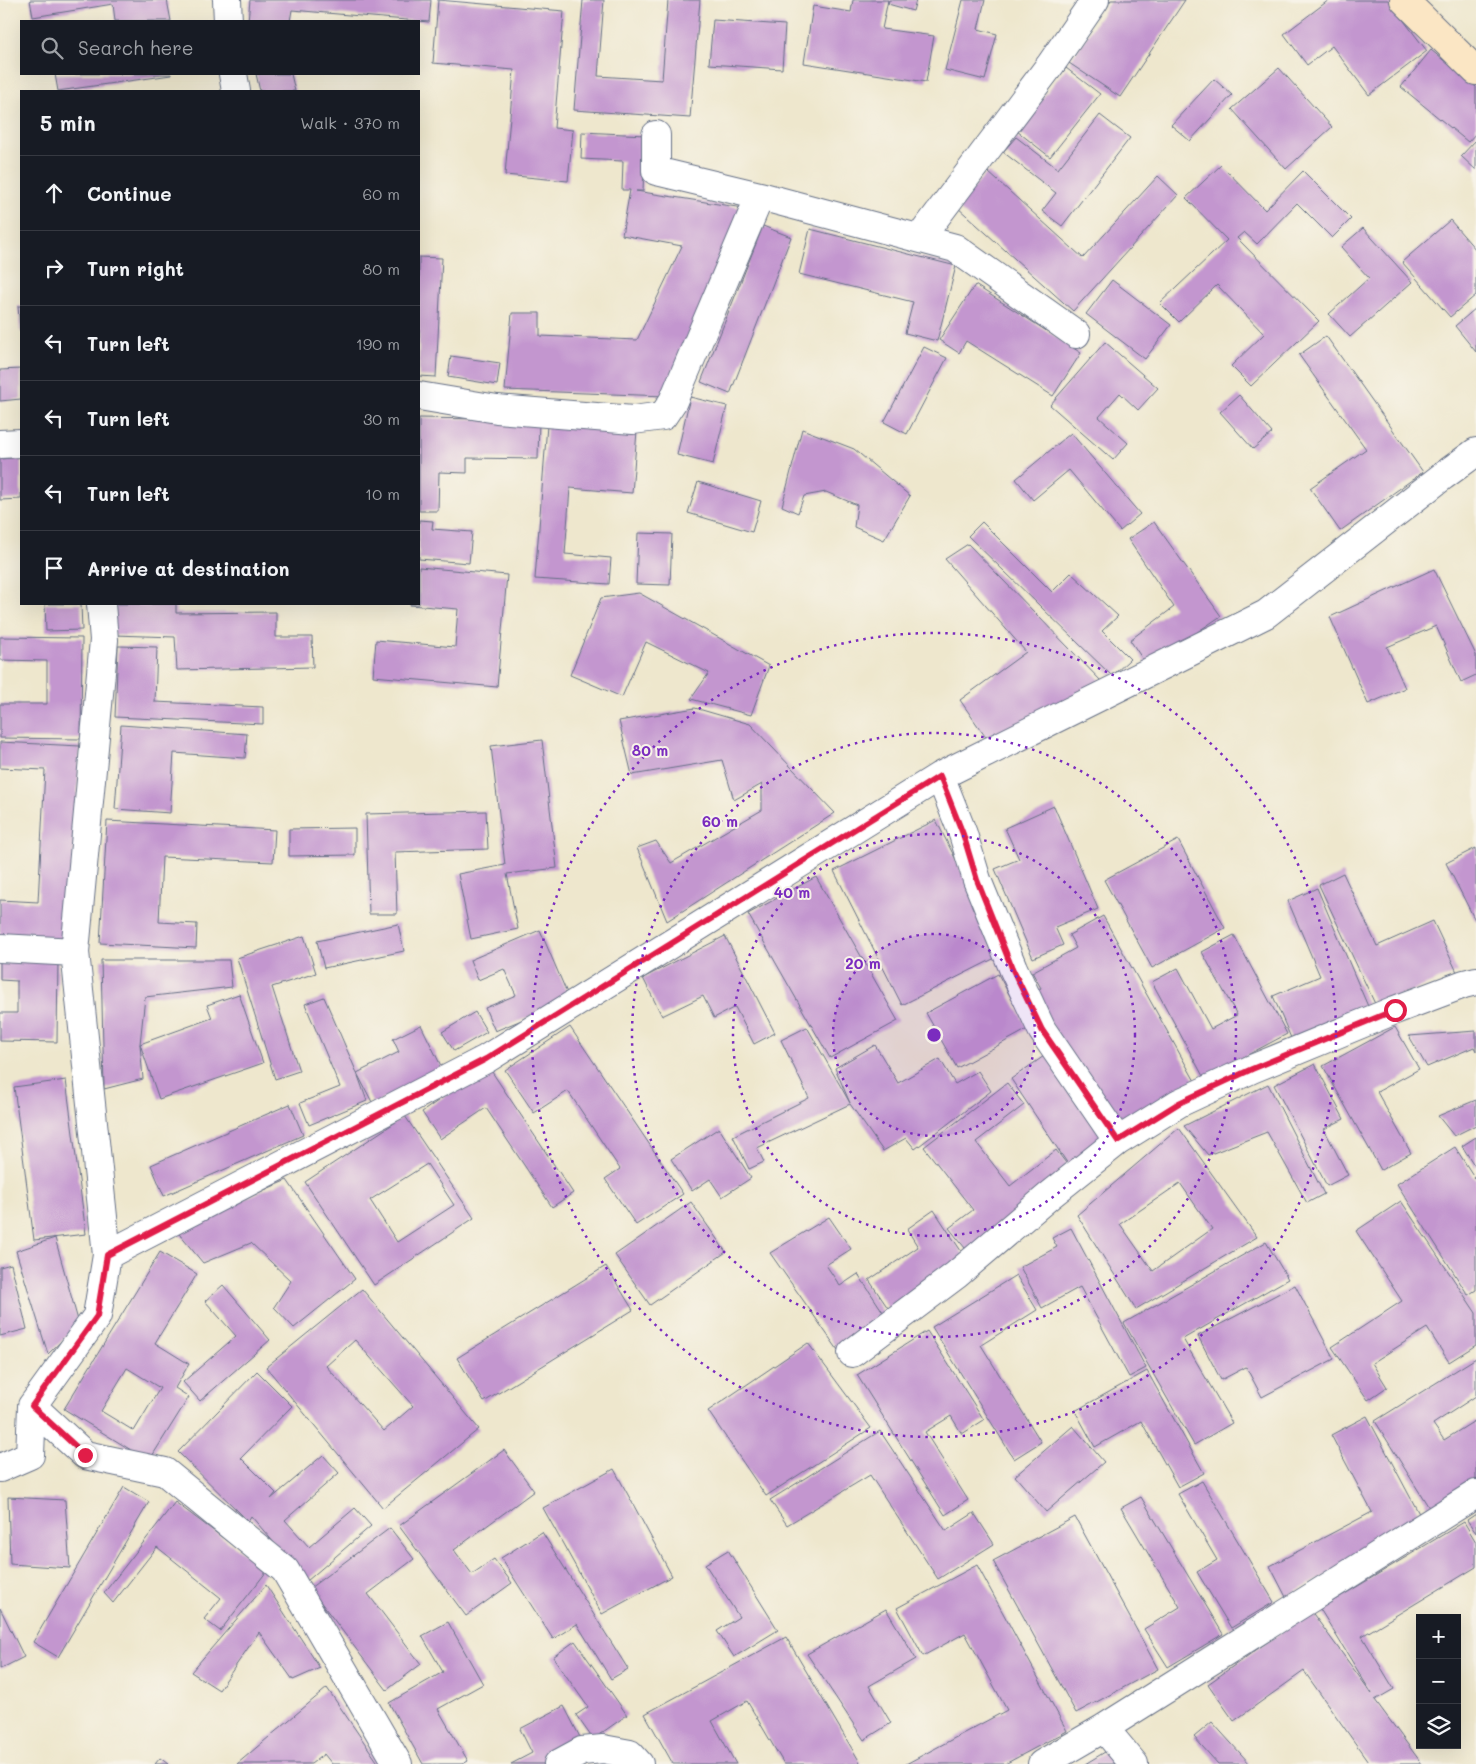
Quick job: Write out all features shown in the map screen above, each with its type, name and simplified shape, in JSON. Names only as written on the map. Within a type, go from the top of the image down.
[{"type":"street","points":[[227,0],[228,20]]},
{"type":"street","points":[[920,238],[1051,64],[1095,0]]},
{"type":"street","points":[[1404,0],[1476,72]]},
{"type":"street","points":[[233,75],[236,90]]},
{"type":"street","points":[[656,134],[656,171],[760,196],[955,248],[1076,334]]},
{"type":"street","points":[[420,396],[497,409],[633,420],[663,416],[673,401],[760,196]]},
{"type":"street","points":[[0,444],[20,443]]},
{"type":"street","points":[[107,1255],[486,1059],[940,776],[1266,614],[1476,452]]},
{"type":"street","points":[[0,1468],[30,1455],[32,1406],[97,1316],[107,1255],[75,952],[104,640],[101,605]]},
{"type":"street","points":[[940,776],[963,834],[977,880],[1012,968],[1042,1030],[1118,1141]]},
{"type":"street","points":[[0,948],[75,952]]},
{"type":"street","points":[[852,1353],[956,1275],[1049,1196],[1118,1141],[1179,1103],[1252,1069],[1395,1010],[1476,981]]},
{"type":"street","points":[[32,1406],[85,1455],[165,1472],[285,1570],[398,1764]]},
{"type":"street","points":[[1042,1764],[1104,1728],[1476,1494]]},
{"type":"street","points":[[1104,1728],[1134,1764]]},
{"type":"street","points":[[558,1764],[582,1751],[603,1750],[630,1754],[639,1764]]},
{"type":"building","points":[[30,0],[167,0],[171,20],[115,20],[113,4],[33,17]]},
{"type":"building","points":[[250,0],[431,0],[429,22],[292,10],[290,20],[248,20]]},
{"type":"building","points":[[438,0],[564,11],[554,128],[573,130],[568,181],[505,175],[514,70],[433,63]]},
{"type":"building","points":[[583,0],[604,0],[598,76],[662,80],[668,0],[700,0],[690,118],[574,110]]},
{"type":"building","points":[[853,0],[888,0],[882,29],[934,36],[926,82],[804,63],[813,6],[851,12]]},
{"type":"building","points":[[889,0],[916,0],[913,11],[888,4]]},
{"type":"building","points":[[963,0],[985,0],[978,29],[997,34],[985,80],[945,70]]},
{"type":"building","points":[[1111,0],[1185,0],[1120,97],[1069,63]]},
{"type":"building","points":[[1329,0],[1388,0],[1427,51],[1369,95],[1332,46],[1307,65],[1284,34]]},
{"type":"building","points":[[713,20],[785,25],[782,69],[709,64]]},
{"type":"building","points":[[1431,50],[1476,87],[1476,133],[1468,142],[1401,87]]},
{"type":"building","points":[[1066,68],[1100,94],[1050,157],[1017,131]]},
{"type":"building","points":[[1279,68],[1332,127],[1286,169],[1232,109]]},
{"type":"building","points":[[55,75],[171,75],[65,90],[58,90]]},
{"type":"building","points":[[256,75],[291,75],[295,90],[260,90]]},
{"type":"building","points":[[1214,79],[1232,95],[1190,141],[1171,125]]},
{"type":"building","points":[[1100,115],[1130,138],[1062,226],[1042,211],[1056,193],[1003,152],[1016,137],[1058,169]]},
{"type":"building","points":[[582,132],[645,135],[643,191],[636,191],[743,208],[665,396],[505,390],[512,313],[540,313],[540,336],[637,340],[682,246],[622,235],[630,190],[622,190],[623,161],[581,159]]},
{"type":"building","points":[[1476,140],[1476,170],[1461,156]]},
{"type":"building","points":[[1221,165],[1265,210],[1303,171],[1351,219],[1332,238],[1297,203],[1257,244],[1244,232],[1237,238],[1319,321],[1251,386],[1231,366],[1264,334],[1217,285],[1179,322],[1160,303],[1227,240],[1186,198]]},
{"type":"building","points":[[988,172],[1083,258],[1158,176],[1178,195],[1073,311],[957,207]]},
{"type":"building","points":[[1450,220],[1476,250],[1476,295],[1450,317],[1402,262]]},
{"type":"building","points":[[763,226],[791,237],[730,394],[701,382]]},
{"type":"building","points":[[1363,228],[1412,282],[1350,337],[1329,314],[1369,278],[1341,247]]},
{"type":"building","points":[[810,229],[956,266],[937,341],[905,333],[913,302],[799,274]]},
{"type":"building","points":[[420,257],[442,258],[436,377],[420,376]]},
{"type":"building","points":[[1112,280],[1171,325],[1145,359],[1086,314]]},
{"type":"building","points":[[975,285],[1081,353],[1053,396],[966,341],[959,353],[939,340]]},
{"type":"building","points":[[18,306],[20,306],[20,331]]},
{"type":"building","points":[[1476,308],[1476,352],[1455,326]]},
{"type":"building","points":[[1326,336],[1423,472],[1340,531],[1310,488],[1366,449],[1299,355]]},
{"type":"building","points":[[1105,342],[1158,388],[1138,410],[1120,393],[1099,417],[1128,443],[1113,460],[1050,405]]},
{"type":"building","points":[[924,347],[947,358],[907,434],[884,422]]},
{"type":"building","points":[[451,356],[500,363],[497,385],[448,377]]},
{"type":"building","points":[[20,369],[20,399],[0,401],[0,370]]},
{"type":"building","points":[[1239,395],[1272,433],[1253,449],[1220,412]]},
{"type":"building","points":[[690,397],[727,406],[713,464],[677,455]]},
{"type":"building","points":[[420,418],[539,420],[538,459],[467,458],[467,473],[439,472],[438,511],[420,511]]},
{"type":"building","points":[[547,425],[637,431],[632,493],[570,488],[565,554],[611,558],[609,584],[535,579]]},
{"type":"building","points":[[802,429],[854,449],[910,496],[884,540],[854,527],[857,505],[826,492],[804,496],[798,513],[782,506]]},
{"type":"building","points":[[1071,433],[1140,514],[1120,531],[1069,470],[1033,500],[1016,479]]},
{"type":"building","points":[[13,451],[20,451],[20,499],[0,500],[0,459],[13,458]]},
{"type":"building","points":[[698,482],[761,501],[752,532],[688,513]]},
{"type":"building","points":[[420,520],[433,521],[432,529],[472,532],[469,563],[420,559]]},
{"type":"building","points":[[982,522],[1052,592],[1071,573],[1118,616],[1102,631],[1130,659],[1112,676],[968,536]]},
{"type":"building","points":[[1154,522],[1221,616],[1147,666],[1130,640],[1174,607],[1128,539]]},
{"type":"building","points":[[638,533],[672,534],[670,585],[636,584]]},
{"type":"building","points":[[968,544],[1103,683],[989,742],[960,700],[1026,652],[945,559]]},
{"type":"building","points":[[420,567],[507,575],[497,687],[373,676],[376,640],[455,647],[458,609],[410,605],[420,605]]},
{"type":"building","points":[[1434,569],[1476,655],[1476,675],[1461,682],[1436,626],[1387,647],[1405,688],[1368,704],[1330,617]]},
{"type":"building","points":[[639,593],[769,666],[751,715],[691,699],[709,673],[646,642],[622,697],[570,675],[601,598]]},
{"type":"building","points":[[45,605],[81,605],[82,630],[46,631]]},
{"type":"building","points":[[114,605],[176,605],[176,613],[276,612],[276,637],[312,637],[313,667],[177,670],[175,637],[114,635]]},
{"type":"building","points":[[0,637],[82,638],[81,739],[0,738],[0,704],[47,704],[47,661],[0,660]]},
{"type":"building","points":[[118,646],[157,647],[155,702],[263,707],[263,724],[115,717]]},
{"type":"building","points":[[695,708],[750,724],[835,813],[667,921],[637,848],[656,841],[671,863],[762,810],[762,784],[734,800],[722,760],[632,775],[619,721]]},
{"type":"building","points":[[121,725],[247,734],[245,758],[174,753],[170,813],[115,809]]},
{"type":"building","points":[[542,740],[557,868],[507,874],[518,929],[471,939],[458,874],[505,865],[491,746]]},
{"type":"building","points":[[0,742],[80,746],[69,945],[0,942],[0,900],[38,902],[45,770],[0,768]]},
{"type":"building","points":[[1054,806],[1098,909],[1055,927],[1063,945],[1033,958],[995,869],[1019,859],[1005,828]]},
{"type":"building","points":[[486,811],[488,849],[395,852],[397,914],[369,914],[366,814]]},
{"type":"building","points":[[936,820],[1003,954],[902,1005],[834,871]]},
{"type":"building","points":[[107,821],[275,830],[273,862],[162,857],[159,922],[197,924],[196,948],[100,943]]},
{"type":"building","points":[[355,828],[355,855],[289,856],[289,829]]},
{"type":"building","points":[[1178,840],[1225,928],[1152,968],[1104,880]]},
{"type":"building","points":[[1476,848],[1476,922],[1446,863]]},
{"type":"building","points":[[1343,873],[1377,946],[1433,921],[1457,972],[1376,1006],[1319,885]]},
{"type":"building","points":[[816,877],[898,1021],[830,1058],[748,914]]},
{"type":"building","points":[[1317,888],[1370,1011],[1294,1045],[1273,996],[1320,976],[1288,901]]},
{"type":"building","points":[[1103,916],[1196,1083],[1117,1129],[1032,994],[1041,988],[1032,972],[1076,948],[1069,935]]},
{"type":"building","points":[[398,924],[404,951],[324,968],[317,941]]},
{"type":"building","points":[[540,930],[570,1000],[495,1031],[485,1008],[516,995],[504,969],[478,980],[470,960]]},
{"type":"building","points":[[1234,935],[1287,1034],[1204,1078],[1152,982],[1178,968],[1211,1029],[1237,1015],[1202,952]]},
{"type":"building","points":[[304,936],[316,973],[272,987],[299,1071],[275,1079],[237,958]]},
{"type":"building","points":[[725,936],[775,1033],[754,1044],[735,1007],[714,1018],[703,996],[662,1016],[643,978]]},
{"type":"building","points":[[0,957],[58,958],[57,1042],[0,1041],[0,1013],[17,1013],[17,981],[0,980]]},
{"type":"building","points":[[101,960],[229,960],[232,987],[145,997],[140,1044],[143,1079],[104,1089]]},
{"type":"building","points":[[998,974],[1028,1029],[957,1068],[926,1013]]},
{"type":"building","points":[[239,994],[263,1063],[159,1099],[140,1044],[212,1018],[207,1005]]},
{"type":"building","points":[[324,997],[367,1101],[309,1125],[300,1103],[340,1087],[305,1004]]},
{"type":"building","points":[[475,1012],[487,1032],[454,1051],[442,1032]]},
{"type":"building","points":[[421,1025],[443,1070],[373,1104],[357,1073],[399,1052],[393,1039]]},
{"type":"building","points":[[570,1027],[683,1194],[636,1225],[605,1179],[620,1169],[568,1091],[534,1113],[505,1070]]},
{"type":"building","points":[[807,1027],[850,1103],[835,1068],[875,1045],[898,1083],[940,1059],[955,1084],[978,1071],[991,1091],[915,1149],[906,1138],[883,1151],[850,1104],[757,1148],[764,1162],[749,1169],[733,1136],[809,1098],[781,1040]]},
{"type":"building","points":[[1395,1027],[1419,1069],[1377,1092],[1411,1153],[1381,1170],[1323,1066]]},
{"type":"building","points":[[1476,1031],[1476,1051],[1474,1047],[1427,1067],[1409,1036]]},
{"type":"building","points":[[1047,1054],[1108,1145],[1072,1170],[1011,1079]]},
{"type":"building","points":[[1315,1064],[1344,1119],[1324,1129],[1348,1175],[1327,1186],[1274,1085]]},
{"type":"building","points":[[488,1066],[573,1193],[552,1207],[486,1108],[440,1139],[422,1112]]},
{"type":"building","points":[[66,1080],[86,1234],[34,1240],[14,1087]]},
{"type":"building","points":[[1007,1083],[1024,1105],[976,1142],[1010,1186],[1056,1150],[1073,1172],[969,1253],[949,1228],[973,1210],[924,1147]]},
{"type":"building","points":[[1268,1084],[1324,1194],[1307,1203],[1267,1132],[1208,1155],[1184,1126]]},
{"type":"building","points":[[1476,1100],[1476,1125],[1454,1136],[1438,1116]]},
{"type":"building","points":[[290,1104],[303,1135],[164,1196],[151,1165]]},
{"type":"building","points":[[405,1116],[474,1218],[374,1285],[305,1182]],"holes":[[[427,1164],[454,1205],[397,1242],[370,1200]]]},
{"type":"building","points":[[719,1128],[751,1178],[722,1197],[710,1179],[692,1191],[671,1159]]},
{"type":"building","points":[[1179,1128],[1257,1237],[1136,1309],[1077,1215]],"holes":[[[1180,1183],[1212,1229],[1153,1271],[1120,1224]]]},
{"type":"building","points":[[1476,1137],[1476,1168],[1462,1146]]},
{"type":"building","points":[[1455,1147],[1476,1180],[1476,1290],[1468,1295],[1397,1184]]},
{"type":"building","points":[[287,1180],[355,1279],[294,1328],[274,1307],[291,1281],[251,1243],[203,1263],[175,1229]]},
{"type":"building","points":[[1401,1201],[1476,1313],[1476,1345],[1449,1362],[1427,1328],[1372,1363],[1387,1387],[1368,1400],[1332,1347],[1402,1301],[1356,1231]]},
{"type":"building","points":[[691,1202],[726,1252],[650,1305],[615,1255]]},
{"type":"building","points":[[934,1210],[967,1260],[890,1311],[869,1280],[918,1247],[907,1229]]},
{"type":"building","points":[[829,1217],[851,1249],[826,1265],[840,1286],[858,1274],[887,1318],[838,1350],[770,1253]]},
{"type":"building","points":[[1071,1228],[1146,1368],[1129,1377],[1080,1287],[1042,1308],[1020,1267],[1057,1247],[1052,1238]]},
{"type":"building","points":[[55,1238],[79,1324],[48,1354],[16,1251]]},
{"type":"building","points":[[1266,1242],[1288,1279],[1183,1339],[1232,1423],[1194,1445],[1124,1323]]},
{"type":"building","points":[[160,1252],[197,1274],[155,1343],[189,1364],[175,1388],[189,1397],[149,1461],[64,1409]],"holes":[[[127,1368],[160,1388],[134,1431],[101,1411]]]},
{"type":"building","points":[[11,1264],[27,1329],[0,1336],[0,1267]]},
{"type":"building","points":[[606,1266],[633,1310],[484,1402],[457,1358]]},
{"type":"building","points":[[1016,1275],[1037,1310],[981,1345],[1041,1442],[1014,1459],[932,1327]]},
{"type":"building","points":[[223,1285],[270,1340],[200,1401],[183,1382],[236,1336],[205,1301]]},
{"type":"building","points":[[1295,1285],[1334,1359],[1262,1397],[1246,1367],[1221,1380],[1198,1336]]},
{"type":"building","points":[[362,1289],[479,1429],[383,1508],[266,1367]],"holes":[[[355,1340],[413,1406],[384,1431],[326,1366]]]},
{"type":"building","points":[[927,1331],[984,1420],[962,1434],[951,1416],[925,1432],[968,1500],[945,1515],[857,1375]]},
{"type":"building","points":[[808,1343],[871,1428],[766,1496],[708,1411]]},
{"type":"building","points":[[1476,1358],[1476,1396],[1433,1424],[1444,1440],[1476,1420],[1476,1487],[1433,1514],[1375,1421]]},
{"type":"building","points":[[257,1371],[292,1406],[241,1458],[276,1493],[271,1499],[323,1455],[339,1473],[285,1520],[309,1547],[355,1508],[371,1526],[307,1581],[251,1516],[248,1521],[178,1452]]},
{"type":"building","points":[[1147,1371],[1204,1473],[1178,1487],[1141,1421],[1095,1447],[1075,1411]]},
{"type":"building","points":[[1367,1416],[1424,1523],[1286,1597],[1270,1566],[1372,1512],[1331,1435]]},
{"type":"building","points":[[1073,1426],[1104,1462],[1046,1512],[1015,1476]]},
{"type":"building","points":[[880,1431],[946,1531],[974,1513],[994,1544],[938,1579],[870,1475],[787,1525],[770,1500]]},
{"type":"building","points":[[504,1450],[534,1491],[454,1550],[472,1574],[494,1559],[512,1583],[466,1616],[399,1526]]},
{"type":"building","points":[[614,1469],[672,1576],[602,1614],[543,1508]]},
{"type":"building","points":[[1202,1481],[1274,1602],[1231,1628],[1197,1572],[1217,1560],[1178,1494]]},
{"type":"building","points":[[124,1487],[149,1502],[58,1657],[33,1642]]},
{"type":"building","points":[[8,1497],[65,1500],[70,1568],[10,1564]]},
{"type":"building","points":[[1141,1497],[1223,1634],[1168,1667],[1144,1629],[1180,1607],[1121,1508]]},
{"type":"building","points":[[175,1502],[267,1571],[220,1631],[204,1619],[221,1598],[157,1547],[113,1603],[104,1593]]},
{"type":"building","points":[[1476,1514],[1476,1533],[1467,1520]]},
{"type":"building","points":[[1075,1517],[1158,1669],[1076,1713],[993,1561]]},
{"type":"building","points":[[1464,1522],[1476,1542],[1476,1567],[1362,1636],[1394,1689],[1375,1700],[1422,1764],[1370,1764],[1304,1671],[1234,1721],[1208,1684],[1311,1611],[1372,1694],[1320,1609]]},
{"type":"building","points":[[390,1528],[414,1559],[368,1594],[421,1664],[387,1690],[310,1588]]},
{"type":"building","points":[[542,1532],[628,1669],[611,1679],[577,1624],[553,1639],[501,1558]]},
{"type":"building","points":[[728,1550],[778,1630],[734,1657],[717,1631],[739,1617],[705,1564]]},
{"type":"building","points":[[977,1565],[1067,1731],[1005,1764],[906,1764],[1007,1710],[965,1633],[923,1656],[897,1608]]},
{"type":"building","points":[[266,1585],[320,1668],[293,1680],[259,1632],[219,1690],[191,1672]]},
{"type":"building","points":[[0,1608],[24,1657],[0,1669]]},
{"type":"building","points":[[886,1609],[916,1659],[869,1686],[891,1723],[864,1740],[807,1654]]},
{"type":"building","points":[[448,1622],[483,1684],[438,1709],[468,1761],[463,1764],[423,1764],[389,1703],[443,1672],[422,1636]]},
{"type":"building","points":[[786,1637],[861,1764],[784,1764],[747,1701],[712,1721],[736,1764],[673,1764],[645,1714]]},
{"type":"building","points":[[575,1641],[627,1715],[593,1739],[576,1715],[588,1707],[553,1657]]},
{"type":"building","points":[[327,1688],[379,1764],[332,1764],[324,1754],[311,1764],[237,1764]]},
{"type":"building","points":[[564,1706],[583,1743],[543,1764],[511,1764],[532,1753],[520,1729]]},
{"type":"building","points":[[1212,1722],[1250,1764],[1218,1764],[1194,1737]]},
{"type":"building","points":[[1115,1746],[1127,1764],[1085,1764]]},
{"type":"building","points":[[160,1758],[168,1764],[155,1764]]},
{"type":"route","points":[[85,1455],[32,1406],[97,1316],[107,1255],[486,1059],[940,776],[963,834],[977,880],[1012,968],[1042,1030],[1118,1141],[1179,1103],[1252,1069],[1332,1038],[1395,1010]]}]
